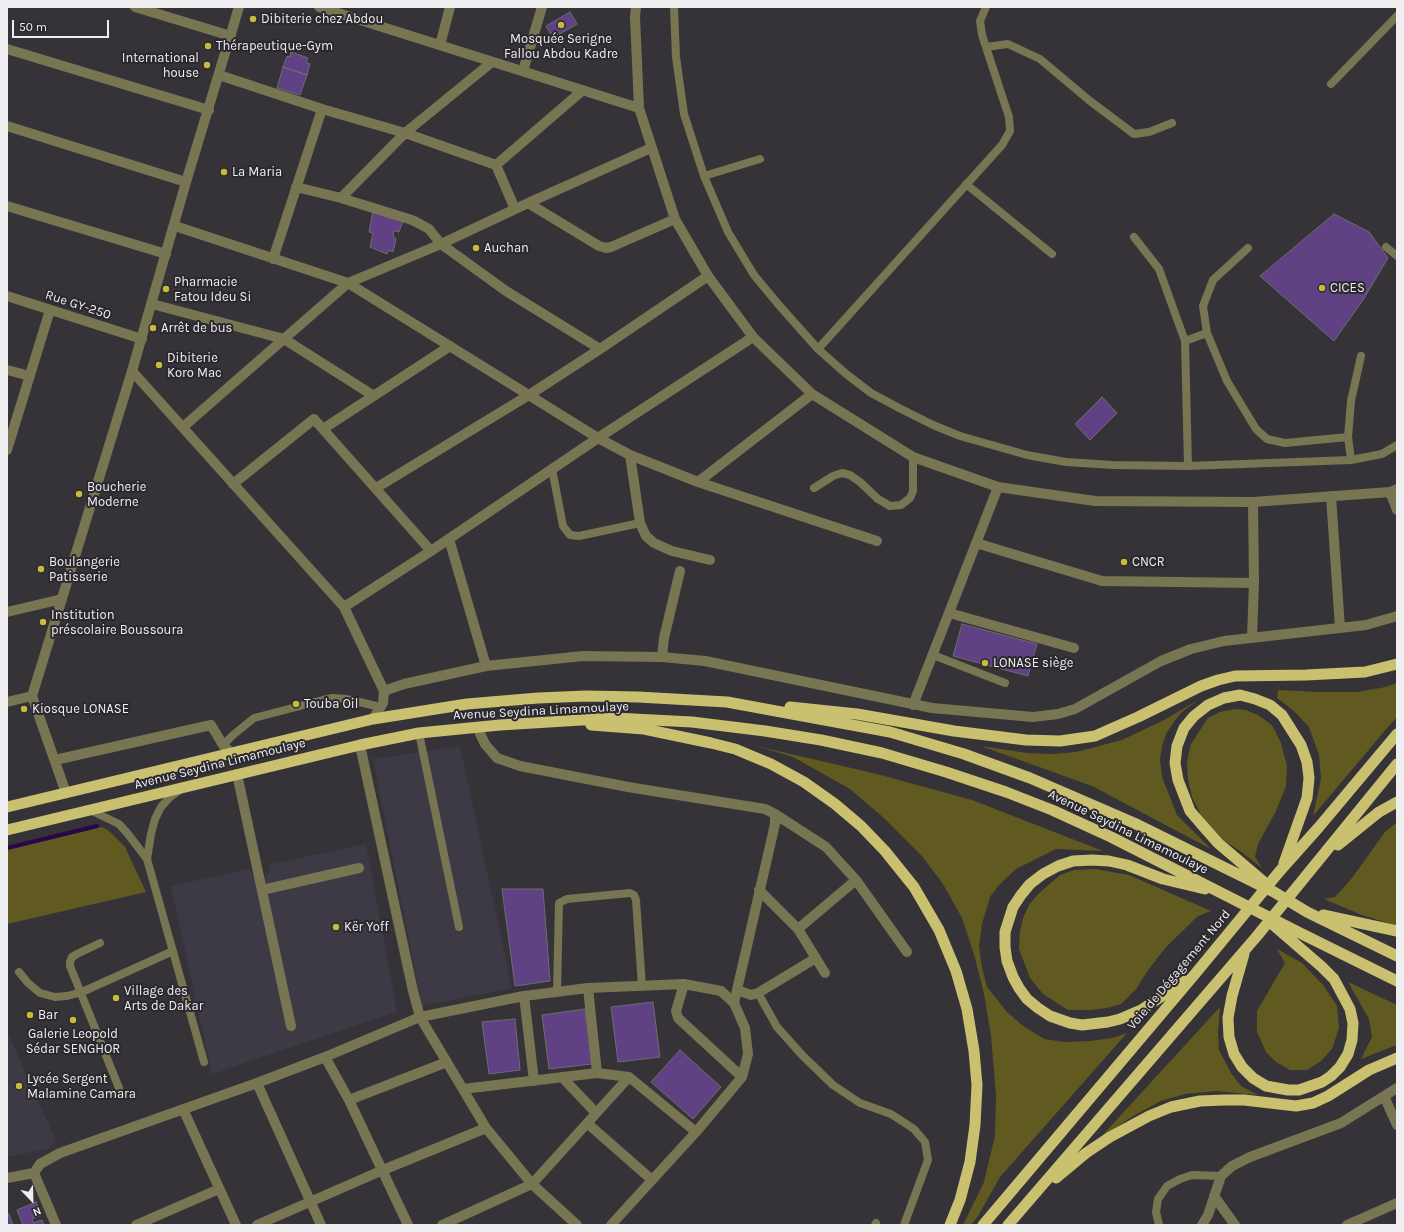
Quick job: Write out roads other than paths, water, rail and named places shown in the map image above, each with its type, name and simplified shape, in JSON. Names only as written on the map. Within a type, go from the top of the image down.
[{"type":"highway","points":[[727,702],[865,715],[954,731],[1026,740],[1060,741],[1095,736],[1201,686],[1235,676],[1366,672],[1387,668],[1397,664]]},
{"type":"highway","points":[[1274,892],[1218,843],[1203,826],[1190,810],[1178,780],[1175,763],[1177,746],[1184,728],[1194,716],[1208,706],[1224,698],[1240,695],[1256,699],[1270,705],[1282,715],[1292,729],[1301,745],[1307,762],[1309,778],[1307,798],[1280,870]]},
{"type":"highway","name":"Avenue Seydina Limamoulaye","points":[[7,807],[66,793],[227,749],[374,719],[467,704],[538,698],[586,696],[727,702],[890,732],[964,754],[1030,778],[1127,820],[1274,892],[1307,912],[1397,956]]},
{"type":"highway","name":"Avenue Seydina Limamoulaye","points":[[7,830],[360,745],[419,733],[477,727],[614,718],[692,722],[765,731],[882,753],[1006,792],[1052,810],[1111,837],[1259,913],[1397,980]]},
{"type":"highway","points":[[550,722],[644,729],[710,742],[735,749],[804,782],[835,804],[861,826],[895,863],[914,887],[939,930],[956,971],[967,1009],[974,1051],[976,1086],[975,1125],[970,1162],[960,1200],[950,1225]]},
{"type":"highway","name":"Voie de Dégagement Nord","points":[[983,1225],[1195,974],[1280,870],[1319,827],[1397,734]]},
{"type":"highway","points":[[1008,1225],[1257,936],[1397,764]]},
{"type":"highway","points":[[1322,858],[1379,812],[1397,802]]},
{"type":"highway","points":[[1195,974],[1141,1010],[1120,1019],[1082,1025],[1070,1023],[1050,1016],[1038,1008],[1028,1000],[1019,988],[1007,961],[1005,932],[1013,907],[1030,884],[1043,874],[1058,866],[1073,861],[1109,861],[1127,865],[1163,879],[1218,892]]},
{"type":"highway","points":[[1307,912],[1397,931]]},
{"type":"highway","points":[[1245,950],[1232,996],[1228,1018],[1229,1037],[1234,1054],[1253,1078],[1266,1086],[1283,1090],[1300,1090],[1322,1082],[1340,1067],[1348,1054],[1352,1040],[1353,1023],[1350,1009],[1334,979],[1259,913]]},
{"type":"highway","points":[[1031,1198],[1086,1153],[1132,1125],[1171,1107],[1200,1101],[1224,1100],[1244,1100],[1296,1106],[1313,1103],[1328,1096],[1369,1070],[1397,1058]]},
{"type":"street","points":[[135,7],[231,36]]},
{"type":"street","points":[[66,793],[32,696],[142,339],[186,182],[239,7]]},
{"type":"street","points":[[319,7],[349,12],[440,45],[639,108]]},
{"type":"street","points":[[440,45],[450,7]]},
{"type":"street","points":[[523,71],[542,7]]},
{"type":"street","points":[[636,7],[635,17],[639,108],[675,219],[708,276],[753,338],[812,394],[913,457],[998,487],[1095,501],[1253,502],[1394,491],[1397,510]]},
{"type":"street","points":[[7,49],[208,110]]},
{"type":"street","points":[[341,198],[405,133],[492,62]]},
{"type":"street","points":[[219,76],[322,109],[405,133],[496,165],[515,209]]},
{"type":"street","points":[[496,165],[583,90]]},
{"type":"street","points":[[274,259],[322,109]]},
{"type":"street","points":[[7,126],[186,182]]},
{"type":"street","points":[[183,427],[348,283],[440,244],[651,148]]},
{"type":"street","points":[[296,187],[341,198],[412,220],[429,229],[440,244],[506,291],[600,349]]},
{"type":"street","points":[[528,203],[599,246],[606,248],[612,247],[675,219]]},
{"type":"street","points":[[7,206],[166,254]]},
{"type":"street","points":[[173,229],[175,226],[348,283],[598,438],[630,456],[698,482],[877,541]]},
{"type":"street","points":[[376,488],[529,395],[708,276]]},
{"type":"street","name":"Rue GY-250","points":[[7,296],[142,339]]},
{"type":"street","points":[[152,304],[284,339],[374,396]]},
{"type":"street","points":[[7,450],[50,310]]},
{"type":"street","points":[[344,607],[431,551],[598,438],[753,338]]},
{"type":"street","points":[[323,429],[450,346]]},
{"type":"street","points":[[7,370],[30,376]]},
{"type":"street","points":[[132,370],[344,607],[384,691],[384,700],[374,719]]},
{"type":"street","points":[[698,482],[812,394]]},
{"type":"street","points":[[233,484],[314,418],[431,551]]},
{"type":"street","points":[[630,456],[640,523],[646,536],[672,551],[710,560]]},
{"type":"street","points":[[913,705],[998,487]]},
{"type":"street","points":[[1330,496],[1340,628]]},
{"type":"street","points":[[1252,638],[1254,583],[1253,502]]},
{"type":"street","points":[[449,539],[486,666]]},
{"type":"street","points":[[976,543],[1102,581],[1254,583]]},
{"type":"street","points":[[662,657],[664,638],[680,571]]},
{"type":"street","points":[[7,612],[62,599]]},
{"type":"street","points":[[949,613],[1074,648]]},
{"type":"street","points":[[384,691],[411,682],[486,666],[583,656],[662,657],[705,661],[913,705],[1033,717],[1058,714],[1075,709],[1161,661],[1191,649],[1224,641],[1366,625],[1397,616]]},
{"type":"street","points":[[7,702],[32,696]]},
{"type":"street","points":[[55,760],[211,726],[227,749]]},
{"type":"street","points":[[477,727],[485,744],[497,758],[520,766],[628,787],[765,809],[775,814],[826,848],[856,880],[908,952]]},
{"type":"street","points":[[360,745],[412,991],[420,1017],[486,1128],[532,1184],[576,1225]]},
{"type":"street","points":[[237,774],[291,1026]]},
{"type":"street","points":[[734,1004],[775,824],[775,814]]},
{"type":"street","points":[[262,890],[359,868]]},
{"type":"street","points":[[798,929],[856,880]]},
{"type":"street","points":[[759,890],[798,929],[825,973]]},
{"type":"street","points":[[737,990],[751,995],[758,993],[816,958]]},
{"type":"street","points":[[684,984],[676,1011],[678,1018],[742,1077]]},
{"type":"street","points":[[7,1178],[34,1173],[40,1164],[60,1153],[257,1083],[325,1057],[420,1017],[524,996],[588,988],[684,984],[721,991],[734,1004],[745,1028],[748,1054],[742,1077],[696,1132],[611,1225]]},
{"type":"street","points":[[588,988],[597,1072]]},
{"type":"street","points":[[524,996],[534,1081]]},
{"type":"street","points":[[325,1057],[349,1100],[408,1225]]},
{"type":"street","points":[[349,1100],[447,1062]]},
{"type":"street","points":[[463,1089],[597,1072],[629,1077],[696,1132]]},
{"type":"street","points":[[562,1077],[596,1113]]},
{"type":"street","points":[[442,1225],[532,1184],[629,1077]]},
{"type":"street","points":[[257,1083],[321,1225]]},
{"type":"street","points":[[1202,1225],[1208,1215],[1217,1184],[1221,1176],[1232,1166],[1250,1157],[1341,1123],[1397,1088]]},
{"type":"street","points":[[1384,1096],[1397,1125]]},
{"type":"street","points":[[183,1109],[236,1225]]},
{"type":"street","points":[[587,1123],[652,1180]]},
{"type":"street","points":[[257,1225],[383,1170],[486,1128]]},
{"type":"street","points":[[34,1173],[56,1225]]},
{"type":"street","points":[[136,1225],[219,1189]]},
{"type":"street","points":[[1214,1196],[1236,1225]]},
{"type":"street","points":[[1347,1225],[1397,1203]]},
{"type":"lane","points":[[674,7],[676,57],[684,114],[704,176],[728,232],[754,275],[818,349],[871,392],[933,425],[960,436],[1027,455],[1066,462],[1113,465],[1188,466],[1351,460],[1382,454],[1397,445]]},
{"type":"lane","points":[[818,349],[1002,145],[1010,131],[1008,117],[986,47],[980,21],[986,7]]},
{"type":"lane","points":[[1331,84],[1397,16]]},
{"type":"lane","points":[[986,47],[1008,44],[1040,59],[1134,134],[1149,132],[1172,123]]},
{"type":"lane","points":[[704,176],[760,159]]},
{"type":"lane","points":[[966,184],[1052,254]]},
{"type":"lane","points":[[1134,238],[1159,269],[1185,341],[1188,466]]},
{"type":"lane","points":[[1386,247],[1397,256]]},
{"type":"lane","points":[[1248,248],[1213,280],[1204,306],[1207,333],[1227,381],[1256,429],[1267,439],[1285,443],[1348,437]]},
{"type":"lane","points":[[1185,341],[1207,333]]},
{"type":"lane","points":[[1351,460],[1348,437],[1352,402],[1361,356]]},
{"type":"lane","points":[[814,488],[833,476],[842,473],[850,475],[878,499],[890,506],[901,505],[910,498],[913,491],[913,457]]},
{"type":"lane","points":[[552,469],[563,526],[570,535],[579,536],[640,523]]},
{"type":"lane","points":[[933,655],[1005,683]]},
{"type":"lane","points":[[227,749],[242,728],[254,718],[333,698],[346,699],[381,707]]},
{"type":"lane","points":[[419,733],[459,927]]},
{"type":"lane","points":[[147,860],[151,834],[155,819],[161,807],[170,797],[184,787]]},
{"type":"lane","points":[[90,810],[119,824],[147,860],[204,1062]]},
{"type":"lane","points":[[557,992],[559,903],[567,899],[630,893],[634,895],[636,900],[642,986]]},
{"type":"lane","points":[[100,943],[72,957],[70,966],[82,992],[119,1088]]},
{"type":"lane","points":[[18,972],[40,993],[55,997],[67,996],[82,992],[173,951]]},
{"type":"lane","points":[[758,993],[777,1026],[803,1056],[833,1085],[860,1103],[891,1114],[914,1129],[925,1142],[928,1160],[904,1225]]},
{"type":"lane","points":[[1159,1225],[1156,1212],[1158,1199],[1167,1186],[1192,1175],[1221,1176]]},
{"type":"waterway","points":[[7,848],[97,826]]},
{"type":"place","name":"Dibiterie chez Abdou","points":[[253,19]]},
{"type":"place","name":"Mosquée Serigne Fallou Abdou Kadre","points":[[561,25]]},
{"type":"place","name":"Thérapeutique-Gym","points":[[208,46]]},
{"type":"place","name":"International house","points":[[207,65]]},
{"type":"place","name":"La Maria","points":[[224,172]]},
{"type":"place","name":"Auchan","points":[[476,248]]},
{"type":"place","name":"CICES","points":[[1322,288]]},
{"type":"place","name":"Pharmacie Fatou Ideu Si","points":[[166,289]]},
{"type":"place","name":"Arrêt de bus","points":[[153,328]]},
{"type":"place","name":"Dibiterie Koro Mac","points":[[159,365]]},
{"type":"place","name":"Boucherie Moderne","points":[[79,494]]},
{"type":"place","name":"CNCR","points":[[1124,562]]},
{"type":"place","name":"Boulangerie Patisserie","points":[[41,569]]},
{"type":"place","name":"Institution préscolaire Boussoura","points":[[43,622]]},
{"type":"place","name":"LONASE siège","points":[[985,663]]},
{"type":"place","name":"Touba Oil","points":[[296,704]]},
{"type":"place","name":"Kiosque LONASE","points":[[24,709]]},
{"type":"place","name":"Kër Yoff","points":[[336,927]]},
{"type":"place","name":"Village des Arts de Dakar","points":[[116,998]]},
{"type":"place","name":"Bar","points":[[30,1015]]},
{"type":"place","name":"Galerie Leopold Sédar SENGHOR","points":[[73,1020]]},
{"type":"place","name":"Lycée Sergent Malamine Camara","points":[[19,1086]]}]
